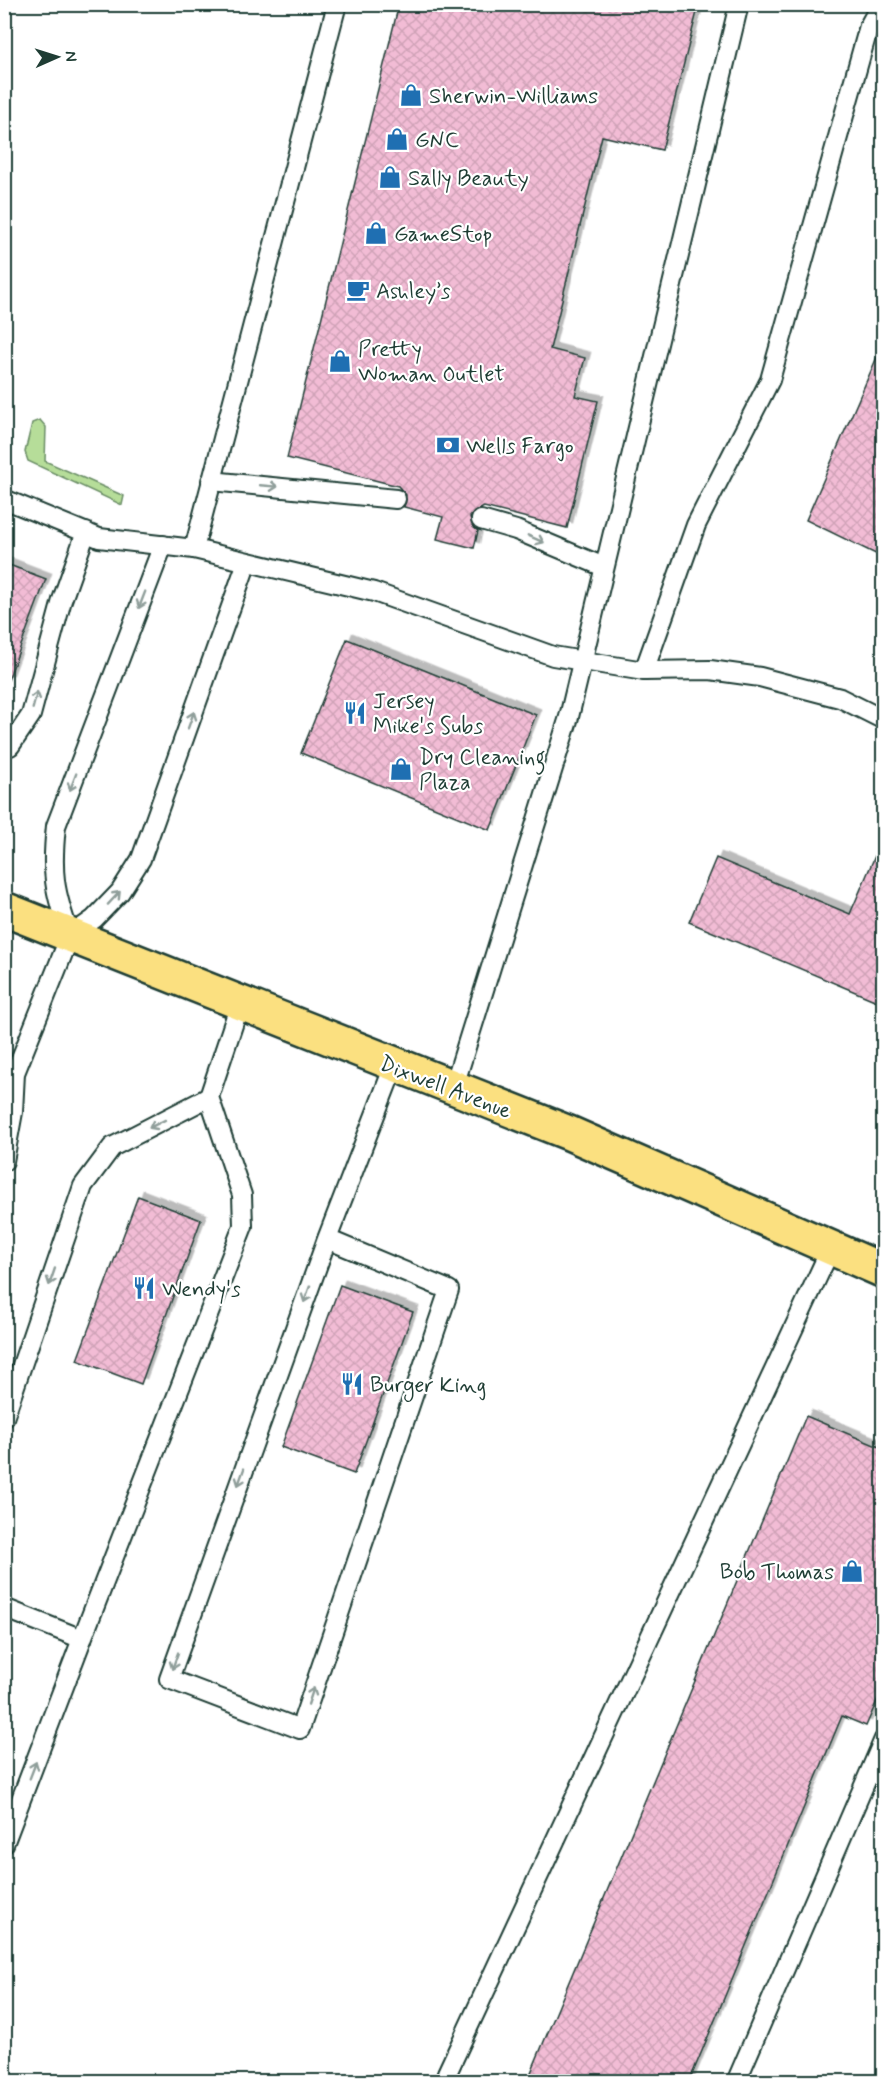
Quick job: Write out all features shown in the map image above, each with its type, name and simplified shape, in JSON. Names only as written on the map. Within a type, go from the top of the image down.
[{"type":"main road","name":"Dixwell Avenue","points":[[4,909],[453,1089],[569,1133],[884,1271]]},
{"type":"lane","points":[[194,549],[337,4]]},
{"type":"lane","points":[[453,1089],[569,717],[739,4]]},
{"type":"lane","points":[[644,671],[696,525],[770,380],[869,26],[880,4]]},
{"type":"lane","points":[[211,481],[396,499]]},
{"type":"lane","points":[[4,499],[99,538],[194,549],[374,592],[553,656],[644,671],[710,670],[760,677],[840,698],[884,720]]},
{"type":"lane","points":[[481,520],[516,530],[604,567]]},
{"type":"lane","points":[[4,747],[10,746],[31,715],[62,600],[86,532]]},
{"type":"lane","points":[[70,936],[57,899],[52,863],[56,826],[163,545]]},
{"type":"lane","points":[[4,1161],[15,1073],[70,936],[94,919],[114,899],[141,860],[247,562]]},
{"type":"lane","points":[[4,1844],[243,1226],[242,1195],[209,1097],[240,1004]]},
{"type":"lane","points":[[327,1239],[449,1290],[300,1729],[169,1679],[327,1239],[394,1065]]},
{"type":"lane","points":[[4,1418],[83,1186],[112,1147],[209,1097]]},
{"type":"lane","points":[[446,2082],[452,2062],[831,1248]]},
{"type":"lane","points":[[4,1608],[82,1639]]},
{"type":"lane","points":[[736,2082],[884,1739]]},
{"type":"green space","points":[[40,420],[46,427],[45,461],[124,496],[122,505],[28,461],[25,452],[32,423]]},
{"type":"building","points":[[399,4],[699,4],[662,150],[602,136],[550,349],[585,358],[575,396],[598,401],[567,528],[484,507],[470,517],[473,527],[478,531],[474,548],[437,539],[443,517],[404,507],[406,495],[398,486],[287,458]]},
{"type":"building","points":[[884,341],[884,558],[806,520]]},
{"type":"building","points":[[4,563],[46,579],[8,680],[4,680]]},
{"type":"building","points":[[347,639],[536,715],[490,830],[301,753]]},
{"type":"building","points":[[884,835],[884,1004],[689,922],[716,858],[850,914]]},
{"type":"building","points":[[138,1196],[201,1220],[141,1384],[77,1360]]},
{"type":"building","points":[[340,1285],[413,1312],[354,1474],[281,1447]]},
{"type":"building","points":[[806,1416],[884,1449],[884,1685],[866,1726],[842,1716],[689,2082],[527,2082]]},
{"type":"place","name":"Sherwin-Williams","points":[[411,95]]},
{"type":"place","name":"GNC","points":[[397,139]]},
{"type":"place","name":"Sally Beauty","points":[[390,177]]},
{"type":"place","name":"GameStop","points":[[376,233]]},
{"type":"place","name":"Ashley’s","points":[[358,290]]},
{"type":"place","name":"Pretty Woman Outlet","points":[[340,361]]},
{"type":"place","name":"Wells Fargo","points":[[448,445]]},
{"type":"place","name":"Jersey Mike's Subs","points":[[355,713]]},
{"type":"place","name":"Dry Cleaning Plaza","points":[[401,769]]},
{"type":"place","name":"Wendy's","points":[[144,1288]]},
{"type":"place","name":"Burger King","points":[[352,1384]]},
{"type":"place","name":"Bob Thomas","points":[[852,1571]]}]
